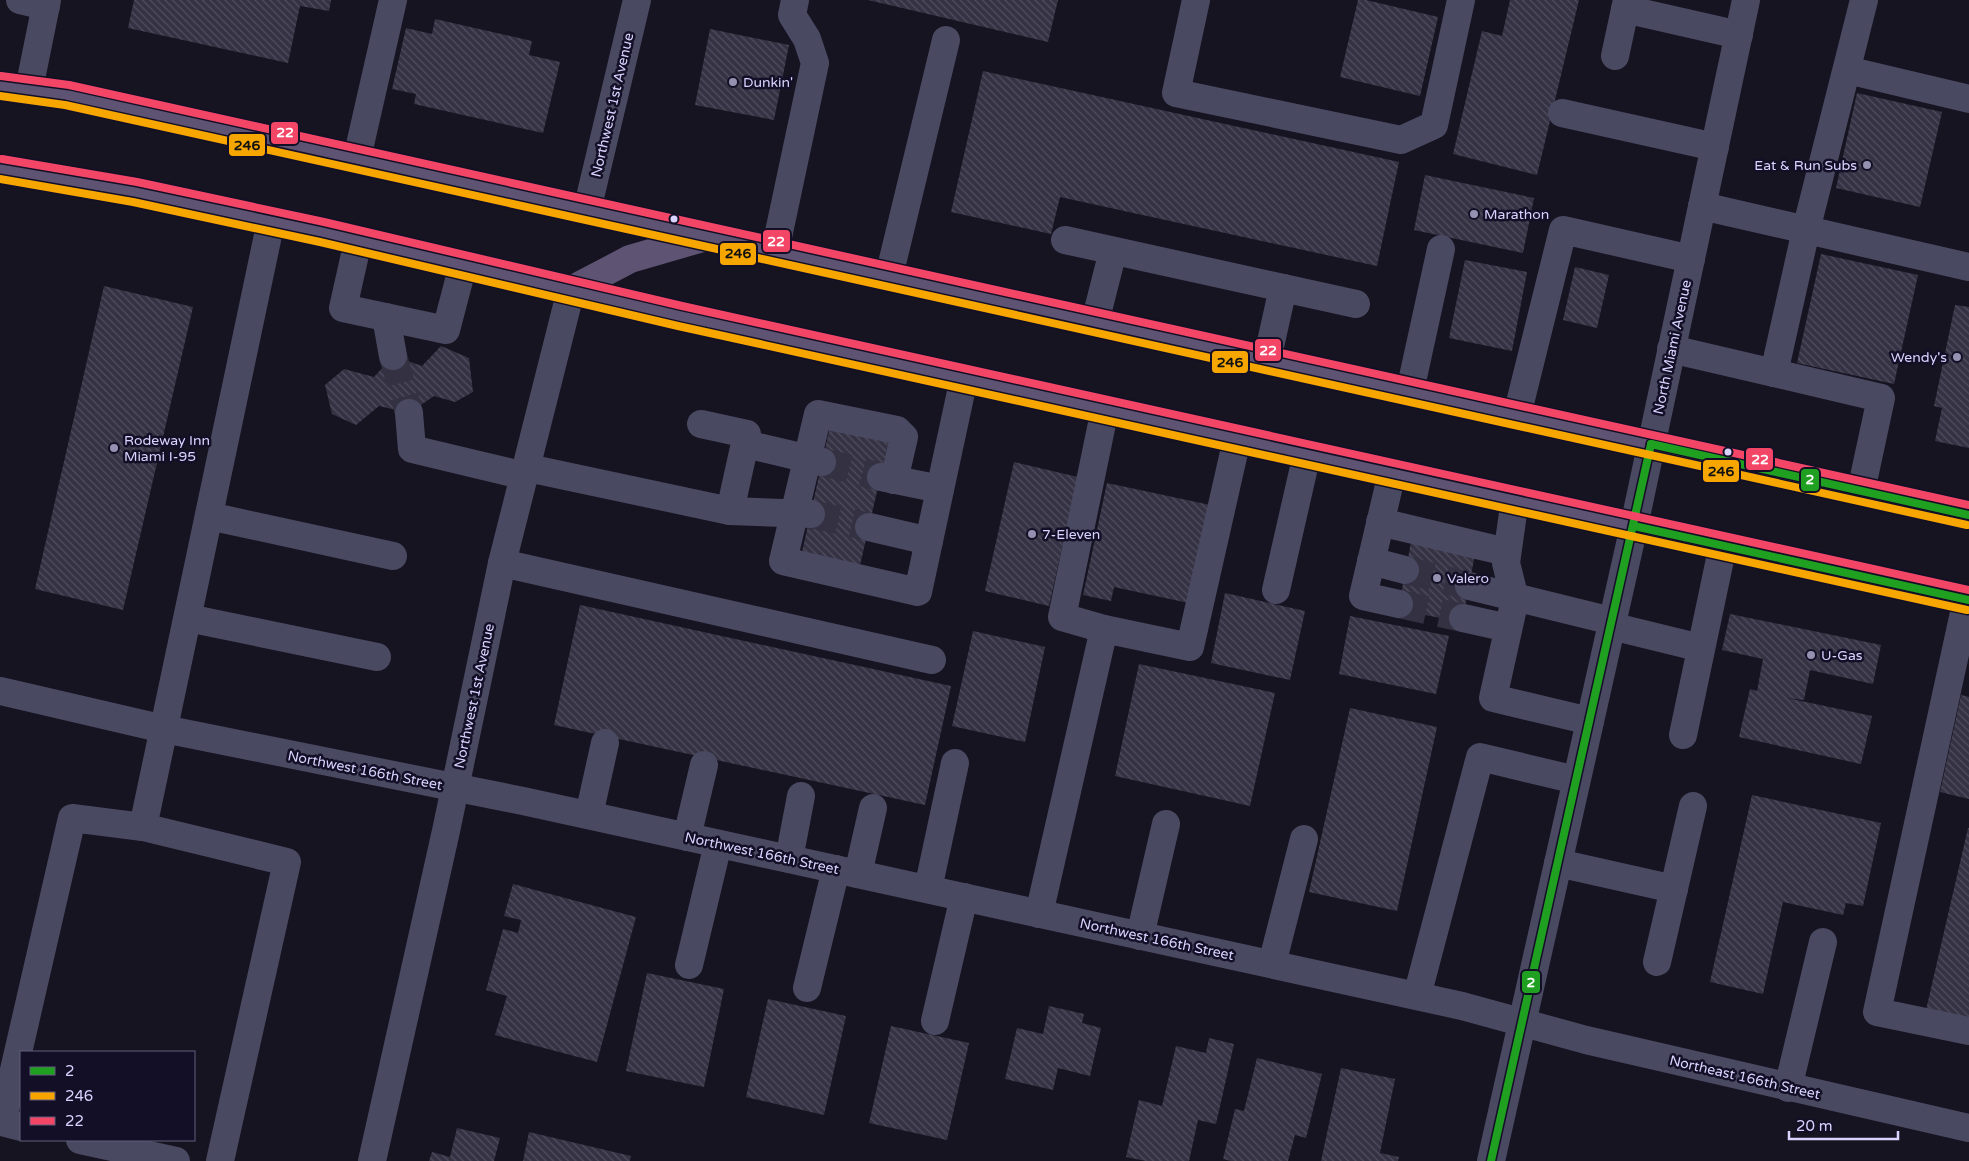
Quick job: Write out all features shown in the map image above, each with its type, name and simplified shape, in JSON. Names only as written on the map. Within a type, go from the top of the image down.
[{"type":"main road","points":[[0,86],[67,95],[357,158],[1969,515]]},
{"type":"main road","points":[[0,169],[135,192],[271,221],[964,378],[1968,600]]},
{"type":"main road","points":[[571,290],[630,259],[709,236]]},
{"type":"street","points":[[357,158],[393,0]]},
{"type":"street","name":"Northwest 1st Avenue","points":[[587,210],[637,0]]},
{"type":"street","points":[[775,251],[815,63],[807,39],[792,15],[794,0]]},
{"type":"street","points":[[1196,0],[1176,93],[1401,140],[1434,125],[1461,0]]},
{"type":"street","name":"North Miami Avenue","points":[[1490,1161],[1634,526],[1746,0]]},
{"type":"street","points":[[1774,373],[1806,230],[1864,0]]},
{"type":"street","points":[[29,90],[38,2]]},
{"type":"street","points":[[1615,56],[1626,5],[1738,36]]},
{"type":"street","points":[[889,276],[946,40]]},
{"type":"street","points":[[1846,70],[1969,99]]},
{"type":"street","points":[[1562,113],[1715,147]]},
{"type":"street","points":[[1702,206],[1969,267]]},
{"type":"street","points":[[143,827],[271,221]]},
{"type":"street","points":[[1517,415],[1564,230],[1691,259]]},
{"type":"street","points":[[1065,240],[1356,304]]},
{"type":"street","points":[[358,241],[344,308],[446,330],[463,264]]},
{"type":"street","points":[[1410,391],[1441,249]]},
{"type":"street","points":[[1095,322],[1113,251]]},
{"type":"street","points":[[1267,360],[1283,288]]},
{"type":"street","name":"Northwest 1st Avenue","points":[[372,1161],[455,788],[502,562],[527,472],[571,290]]},
{"type":"street","points":[[386,317],[393,356]]},
{"type":"street","points":[[1671,349],[1882,398],[1861,491]]},
{"type":"street","points":[[940,489],[888,479],[904,437],[897,430],[818,414],[814,460],[802,514],[783,561],[918,592],[964,378]]},
{"type":"street","points":[[1105,409],[1062,618],[1104,629],[1190,647],[1237,438]]},
{"type":"street","points":[[409,413],[412,449],[730,511],[802,514]]},
{"type":"street","points":[[700,424],[747,434],[730,511]]},
{"type":"street","points":[[745,444],[814,460]]},
{"type":"street","points":[[1276,590],[1307,454]]},
{"type":"street","points":[[1392,472],[1363,596],[1399,604]]},
{"type":"street","points":[[1515,499],[1506,563],[1515,598],[1493,698],[1590,721]]},
{"type":"street","points":[[209,516],[393,556]]},
{"type":"street","points":[[1380,522],[1507,552]]},
{"type":"street","points":[[870,527],[929,541]]},
{"type":"street","points":[[1683,735],[1723,545]]},
{"type":"street","points":[[1371,561],[1405,570]]},
{"type":"street","points":[[502,562],[932,660]]},
{"type":"street","points":[[1469,586],[1701,648]]},
{"type":"street","points":[[1968,600],[1878,1012],[1969,1031]]},
{"type":"street","points":[[188,618],[377,657]]},
{"type":"street","points":[[1463,618],[1508,628]]},
{"type":"street","points":[[1039,914],[1104,629]]},
{"type":"street","name":"Northwest 166th Street","points":[[0,691],[164,729],[589,815],[847,871],[1462,1006],[1522,1023]]},
{"type":"street","points":[[589,815],[605,743]]},
{"type":"street","points":[[1417,996],[1480,757],[1576,780]]},
{"type":"street","points":[[928,889],[955,763]]},
{"type":"street","points":[[687,837],[704,766]]},
{"type":"street","points":[[789,859],[801,796]]},
{"type":"street","points":[[1658,962],[1693,806]]},
{"type":"street","points":[[807,988],[847,871],[873,808]]},
{"type":"street","points":[[20,1126],[2,1122],[72,818],[143,827],[287,862],[220,1161]]},
{"type":"street","points":[[1140,936],[1166,824]]},
{"type":"street","points":[[1272,964],[1304,839]]},
{"type":"street","points":[[688,966],[718,844]]},
{"type":"street","points":[[1558,863],[1674,889]]},
{"type":"street","points":[[935,1021],[964,897]]},
{"type":"street","points":[[1788,1088],[1823,942]]},
{"type":"street","name":"Northeast 166th Street","points":[[1522,1023],[1788,1088],[1969,1128]]},
{"type":"street","points":[[85,1141],[176,1161]]},
{"type":"building","points":[[134,0],[331,0],[329,11],[300,6],[288,63],[128,28]]},
{"type":"building","points":[[868,0],[1058,0],[1048,42]]},
{"type":"building","points":[[1358,0],[1366,0],[1438,17],[1420,96],[1340,77]]},
{"type":"building","points":[[1510,0],[1579,0],[1537,175],[1453,154],[1482,31],[1502,36]]},
{"type":"building","points":[[435,19],[532,41],[529,55],[560,62],[543,133],[414,104],[416,94],[392,89],[406,28],[432,34]]},
{"type":"building","points":[[710,29],[789,45],[774,120],[695,105]]},
{"type":"building","points":[[983,71],[1399,162],[1377,266],[1060,197],[1051,234],[951,212]]},
{"type":"building","points":[[1857,93],[1942,112],[1920,207],[1836,188]]},
{"type":"building","name":"Marathon","points":[[1425,175],[1534,198],[1523,253],[1414,230]]},
{"type":"building","points":[[1821,254],[1918,275],[1894,384],[1797,363]]},
{"type":"building","name":"Marathon","points":[[1465,260],[1527,272],[1512,351],[1449,338]]},
{"type":"building","points":[[1575,267],[1609,275],[1597,328],[1563,320]]},
{"type":"building","name":"Rodeway Inn Miami I-95","points":[[104,286],[193,307],[123,610],[35,589]]},
{"type":"building","name":"Wendy's","points":[[1955,305],[1969,307],[1969,448],[1935,441],[1942,408],[1934,406]]},
{"type":"building","points":[[441,346],[469,358],[473,392],[455,402],[434,396],[409,413],[379,406],[356,425],[332,414],[325,385],[344,369],[374,377],[393,356],[422,366]]},
{"type":"building","points":[[831,422],[890,435],[858,574],[800,561]]},
{"type":"building","name":"7-Eleven","points":[[1014,462],[1078,477],[1049,606],[985,591]]},
{"type":"building","points":[[1107,483],[1215,506],[1193,604],[1114,587],[1111,601],[1083,595]]},
{"type":"building","name":"Valero","points":[[1412,537],[1476,549],[1462,622],[1398,610]]},
{"type":"building","points":[[1225,593],[1305,611],[1290,680],[1211,663]]},
{"type":"building","points":[[580,605],[951,686],[925,805],[554,725]]},
{"type":"building","points":[[1730,614],[1881,645],[1873,684],[1810,670],[1804,700],[1787,698],[1872,716],[1861,764],[1739,737],[1750,689],[1757,691],[1763,659],[1722,650]]},
{"type":"building","points":[[1350,616],[1449,636],[1436,694],[1339,674]]},
{"type":"building","points":[[973,631],[1045,647],[1025,742],[952,726]]},
{"type":"building","points":[[1139,664],[1275,693],[1250,806],[1115,776]]},
{"type":"building","points":[[1961,695],[1969,697],[1969,799],[1940,792]]},
{"type":"building","points":[[1350,708],[1437,727],[1397,911],[1309,892]]},
{"type":"building","points":[[1752,795],[1881,823],[1863,906],[1846,903],[1843,915],[1783,902],[1763,994],[1710,982]]},
{"type":"building","points":[[1969,828],[1969,1020],[1926,1010]]},
{"type":"building","points":[[513,884],[636,917],[597,1062],[495,1035],[507,996],[486,990],[503,929],[518,933],[521,920],[504,916]]},
{"type":"building","points":[[647,973],[724,989],[704,1087],[626,1071]]},
{"type":"building","points":[[768,999],[846,1016],[824,1115],[746,1097]]},
{"type":"building","points":[[1049,1006],[1084,1014],[1082,1023],[1101,1028],[1090,1076],[1058,1068],[1053,1090],[1005,1079],[1017,1028],[1043,1034]]},
{"type":"building","points":[[891,1026],[969,1043],[947,1140],[869,1123]]},
{"type":"building","points":[[1209,1038],[1234,1044],[1216,1124],[1198,1120],[1189,1161],[1146,1161],[1126,1157],[1139,1100],[1162,1106],[1176,1046],[1206,1053]]},
{"type":"building","points":[[1257,1058],[1322,1074],[1306,1138],[1295,1135],[1288,1161],[1231,1161],[1223,1159],[1235,1109],[1244,1111]]},
{"type":"building","points":[[1341,1068],[1395,1079],[1380,1153],[1399,1157],[1398,1161],[1321,1161]]},
{"type":"building","points":[[457,1128],[500,1138],[494,1161],[429,1161],[432,1152],[450,1157]]},
{"type":"building","points":[[529,1132],[631,1156],[630,1161],[523,1161]]},
{"type":"tunnel","points":[[393,356],[409,413]]},
{"type":"tunnel","points":[[822,462],[881,477]]},
{"type":"tunnel","points":[[811,514],[869,527]]},
{"type":"tunnel","points":[[1405,570],[1469,586]]},
{"type":"tunnel","points":[[1399,604],[1463,618]]},
{"type":"transit line","name":"22","points":[[1,76],[69,85],[1969,505]]},
{"type":"transit line","name":"246","points":[[0,96],[65,105],[1967,525]]},
{"type":"transit line","name":"22","points":[[2,159],[137,182],[324,222],[682,306],[1969,590]]},
{"type":"transit line","name":"246","points":[[0,179],[133,202],[320,242],[678,326],[1967,610]]},
{"type":"transit line","name":"2","points":[[1651,444],[1969,515]]},
{"type":"transit line","name":"2","points":[[1491,1161],[1651,444]]},
{"type":"transit line","name":"2","points":[[1634,526],[1969,600]]},
{"type":"place","name":"Dunkin'","points":[[733,82]]},
{"type":"place","name":"Eat & Run Subs","points":[[1867,165]]},
{"type":"place","name":"Marathon","points":[[1474,214]]},
{"type":"place","name":"Wendy's","points":[[1957,357]]},
{"type":"place","name":"Rodeway Inn Miami I-95","points":[[114,448]]},
{"type":"place","name":"7-Eleven","points":[[1032,534]]},
{"type":"place","name":"Valero","points":[[1437,578]]},
{"type":"place","name":"U-Gas","points":[[1811,655]]}]
